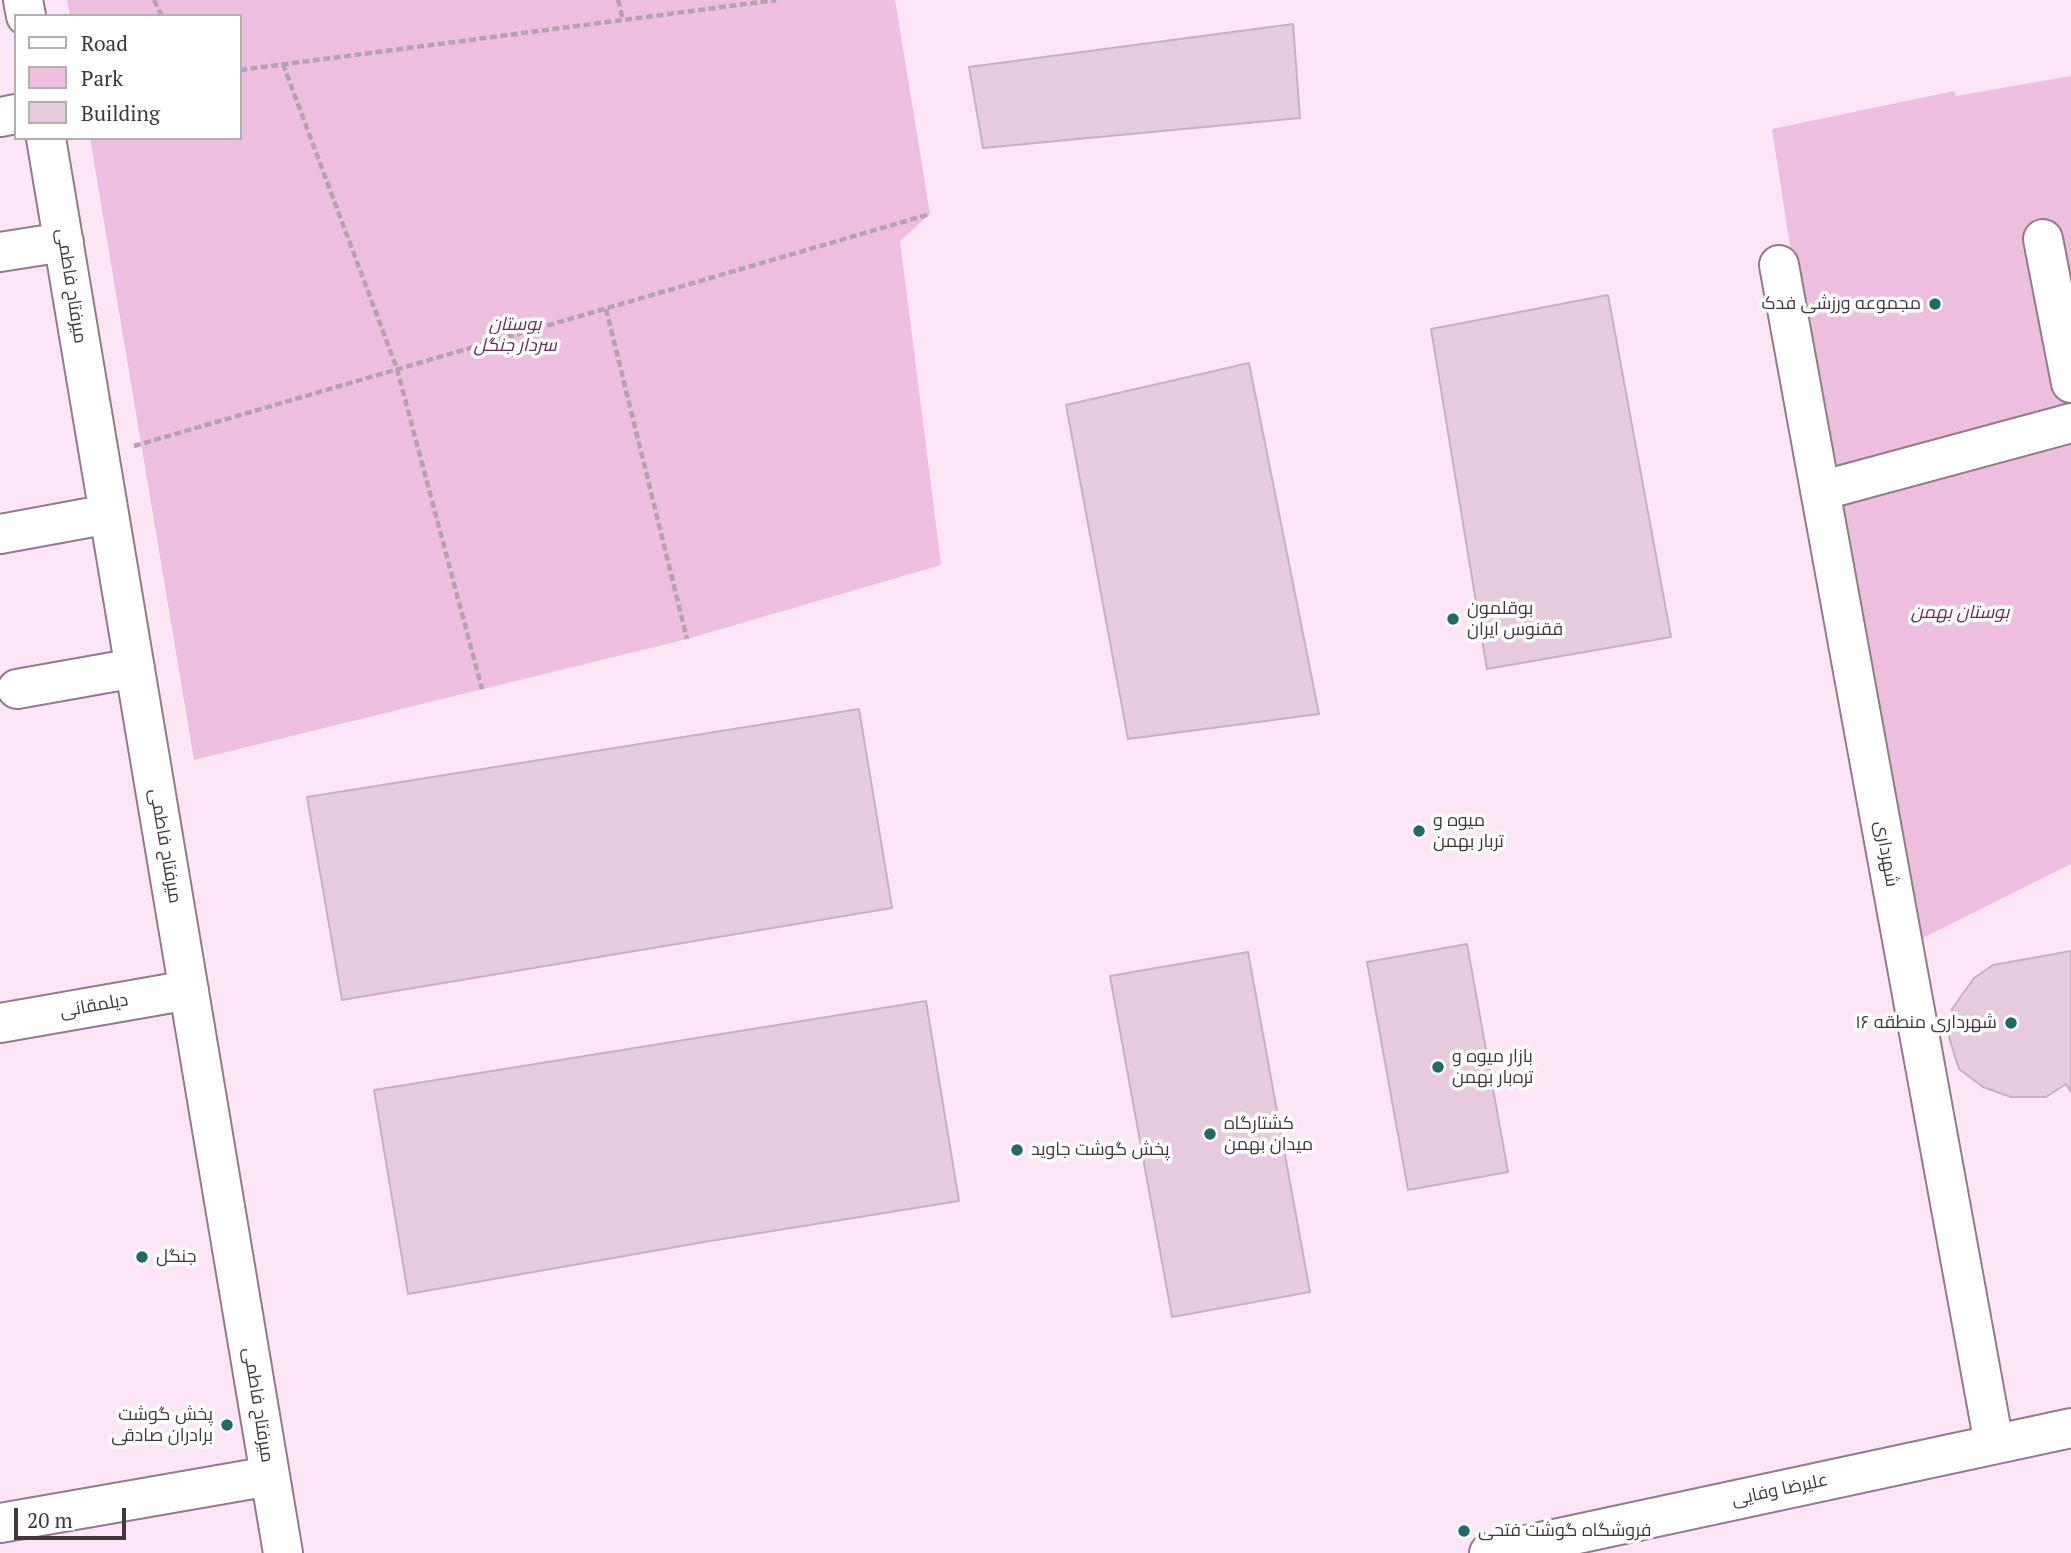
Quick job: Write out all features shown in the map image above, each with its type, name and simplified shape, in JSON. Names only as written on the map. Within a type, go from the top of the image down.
[{"type":"street","name":"میرفتاح فاطمی","points":[[46,140],[283,1553]]},
{"type":"street","points":[[2043,239],[2071,383]]},
{"type":"street","points":[[0,252],[64,242]]},
{"type":"street","name":"شهرداری","points":[[1779,265],[1994,1444]]},
{"type":"street","points":[[1820,491],[2071,423]]},
{"type":"street","points":[[0,534],[109,514]]},
{"type":"street","points":[[17,689],[135,668]]},
{"type":"street","name":"دیلمقانی","points":[[0,1023],[189,990]]},
{"type":"street","name":"علیرضا وفایی","points":[[1489,1553],[2071,1428]]},
{"type":"street","points":[[0,1523],[270,1476]]},
{"type":"path","points":[[618,0],[623,20]]},
{"type":"path","points":[[242,70],[776,0]]},
{"type":"path","points":[[283,65],[397,369],[482,689]]},
{"type":"path","points":[[100,456],[930,214]]},
{"type":"path","points":[[606,309],[687,639]]},
{"type":"green space","name":"بوستان سردار جنگل","points":[[67,0],[895,0],[930,214],[900,241],[941,565],[687,639],[194,760],[90,140],[242,140],[242,14],[70,14]]},
{"type":"green space","name":"بوستان بهمن","points":[[2071,76],[2071,864],[1907,946],[1833,525],[1772,129],[1954,91],[1956,96]]},
{"type":"building","points":[[1293,24],[1300,118],[983,148],[969,67]]},
{"type":"building","points":[[1608,295],[1671,637],[1487,669],[1431,329]]},
{"type":"building","points":[[1249,363],[1319,714],[1128,739],[1066,405]]},
{"type":"building","points":[[859,709],[892,908],[342,1000],[307,797]]},
{"type":"building","name":"بازار میوه و تره‌بار بهمن","points":[[1467,944],[1508,1172],[1408,1190],[1367,962]]},
{"type":"building","name":"شهرداری منطقه ۱۶","points":[[2071,951],[2071,1092],[2066,1084],[2046,1097],[2011,1097],[1983,1087],[1959,1069],[1949,1037],[1952,1009],[1974,978],[1993,965]]},
{"type":"building","name":"کشتارگاه میدان بهمن","points":[[1248,952],[1310,1292],[1172,1317],[1110,976]]},
{"type":"building","points":[[926,1001],[959,1201],[408,1294],[374,1090]]},
{"type":"place","name":"مجموعه ورزشی فدک","points":[[1935,304]]},
{"type":"place","name":"بوقلمون ققنوس ایران","points":[[1453,619]]},
{"type":"place","name":"میوه و تربار بهمن","points":[[1419,831]]},
{"type":"place","name":"شهرداری منطقه ۱۶","points":[[2011,1023]]},
{"type":"place","name":"بازار میوه و تره‌بار بهمن","points":[[1438,1067]]},
{"type":"place","name":"کشتارگاه میدان بهمن","points":[[1210,1134]]},
{"type":"place","name":"پخش گوشت جاوید","points":[[1017,1150]]},
{"type":"place","name":"جنگل","points":[[142,1257]]},
{"type":"place","name":"پخش گوشت برادران صادقی","points":[[227,1425]]},
{"type":"place","name":"فروشگاه گوشت فتحی","points":[[1464,1531]]}]
